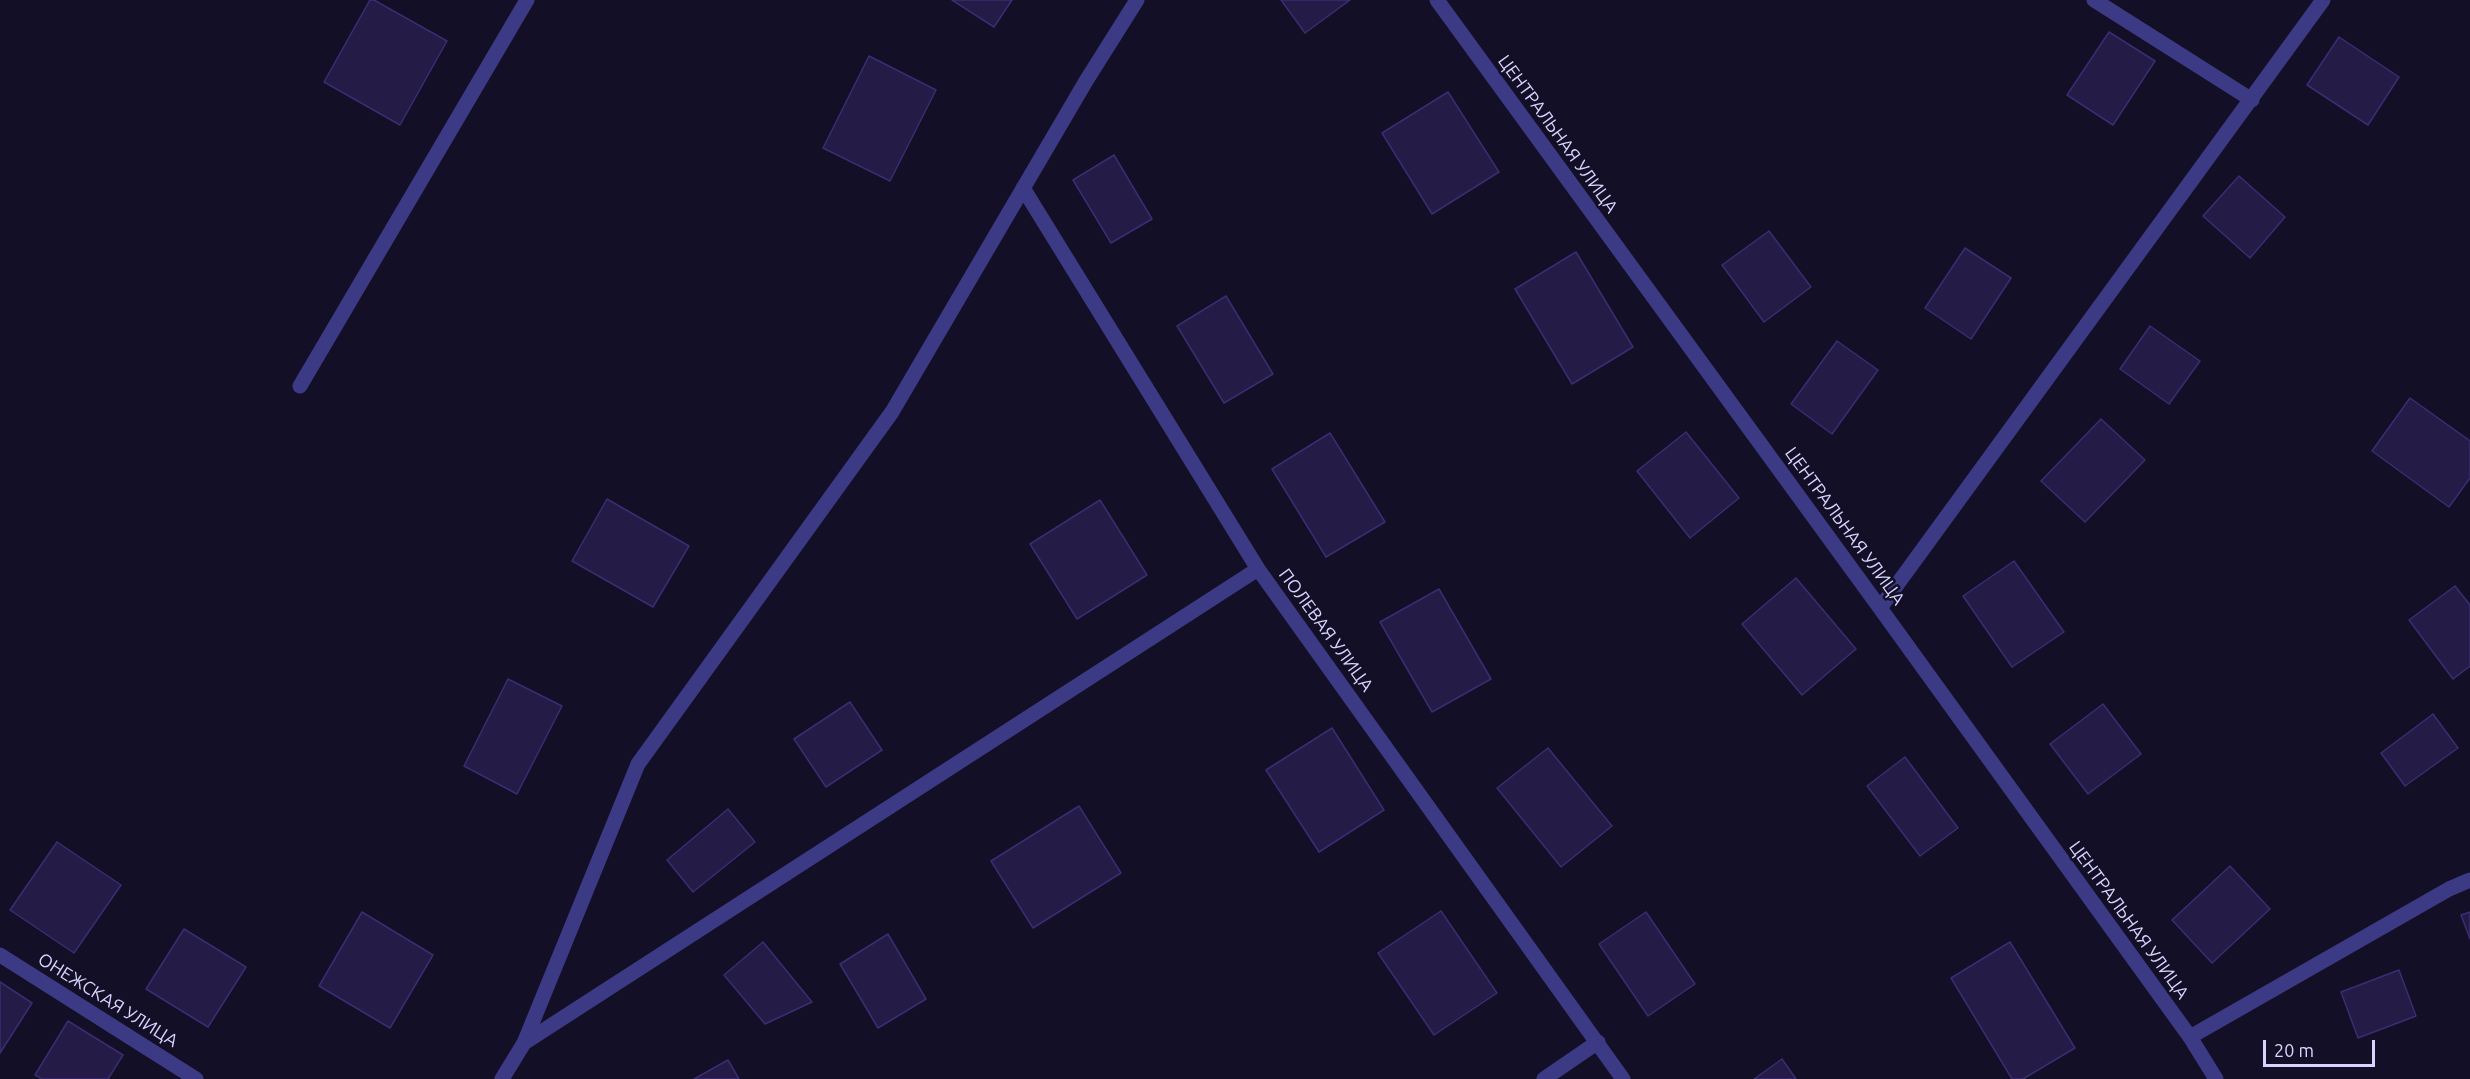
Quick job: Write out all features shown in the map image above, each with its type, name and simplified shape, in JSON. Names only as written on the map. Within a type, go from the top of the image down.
[{"type":"street","points":[[300,386],[527,0]]},
{"type":"street","points":[[502,1079],[524,1043],[638,764],[892,412],[1023,188],[1137,0]]},
{"type":"street","name":"ЦЕНТРАЛЬНАЯ УЛИЦА","points":[[1437,0],[2190,1037],[2216,1079]]},
{"type":"street","points":[[2094,0],[2252,100]]},
{"type":"street","points":[[1880,608],[2324,0]]},
{"type":"street","name":"ПОЛЕВАЯ УЛИЦА","points":[[1023,188],[1258,569],[1623,1079]]},
{"type":"street","points":[[524,1043],[1258,569]]},
{"type":"street","points":[[2190,1037],[2470,880]]},
{"type":"street","name":"ОНЕЖСКАЯ УЛИЦА","points":[[0,955],[196,1079]]},
{"type":"street","points":[[1544,1079],[1598,1042]]},
{"type":"building","points":[[370,0],[374,0],[447,41],[400,125],[324,82]]},
{"type":"building","points":[[952,0],[1012,0],[994,27]]},
{"type":"building","points":[[1281,0],[1350,0],[1305,33]]},
{"type":"building","points":[[2109,32],[2155,61],[2113,125],[2067,95]]},
{"type":"building","points":[[2339,37],[2399,77],[2368,125],[2307,85]]},
{"type":"building","points":[[869,56],[936,90],[890,181],[823,148]]},
{"type":"building","points":[[1448,92],[1499,172],[1432,214],[1382,133]]},
{"type":"building","points":[[1114,155],[1152,219],[1111,243],[1073,180]]},
{"type":"building","points":[[2239,176],[2285,217],[2250,258],[2203,216]]},
{"type":"building","points":[[1769,231],[1811,287],[1764,322],[1722,265]]},
{"type":"building","points":[[1965,248],[2011,278],[1971,339],[1925,308]]},
{"type":"building","points":[[1576,252],[1633,347],[1572,384],[1515,289]]},
{"type":"building","points":[[1226,296],[1273,374],[1224,403],[1177,326]]},
{"type":"building","points":[[2150,326],[2200,361],[2169,404],[2120,369]]},
{"type":"building","points":[[1837,341],[1878,370],[1832,434],[1791,404]]},
{"type":"building","points":[[2410,398],[2470,441],[2470,478],[2449,507],[2372,451]]},
{"type":"building","points":[[2101,419],[2145,460],[2085,522],[2041,481]]},
{"type":"building","points":[[1686,432],[1739,498],[1690,538],[1637,471]]},
{"type":"building","points":[[1330,433],[1385,522],[1326,557],[1272,469]]},
{"type":"building","points":[[607,499],[689,546],[653,607],[572,561]]},
{"type":"building","points":[[1100,500],[1147,575],[1077,619],[1030,544]]},
{"type":"building","points":[[2014,561],[2064,632],[2012,667],[1963,596]]},
{"type":"building","points":[[1796,578],[1856,649],[1802,695],[1742,624]]},
{"type":"building","points":[[2455,586],[2470,605],[2470,666],[2453,679],[2409,620]]},
{"type":"building","points":[[1439,589],[1491,679],[1432,712],[1380,622]]},
{"type":"building","points":[[508,679],[562,706],[517,794],[464,766]]},
{"type":"building","points":[[850,702],[882,750],[826,787],[794,739]]},
{"type":"building","points":[[2103,704],[2141,754],[2088,794],[2050,744]]},
{"type":"building","points":[[2433,714],[2458,748],[2405,786],[2381,753]]},
{"type":"building","points":[[1332,728],[1384,810],[1319,852],[1266,770]]},
{"type":"building","points":[[1548,748],[1612,826],[1561,867],[1497,788]]},
{"type":"building","points":[[1905,757],[1958,828],[1920,856],[1867,786]]},
{"type":"building","points":[[1079,806],[1121,873],[1033,928],[991,861]]},
{"type":"building","points":[[728,809],[755,842],[693,892],[667,860]]},
{"type":"building","points":[[57,842],[121,885],[74,953],[10,910]]},
{"type":"building","points":[[2230,866],[2270,909],[2212,963],[2172,920]]},
{"type":"building","points":[[1441,911],[1497,993],[1434,1035],[1378,953]]},
{"type":"building","points":[[362,912],[433,955],[390,1028],[319,986]]},
{"type":"building","points":[[1646,912],[1695,984],[1648,1016],[1599,944]]},
{"type":"building","points":[[2470,912],[2470,939],[2461,915]]},
{"type":"building","points":[[184,929],[246,967],[208,1027],[146,989]]},
{"type":"building","points":[[888,934],[926,999],[878,1028],[840,964]]},
{"type":"building","points":[[763,942],[812,1002],[765,1024],[724,975]]},
{"type":"building","points":[[2010,942],[2075,1048],[2023,1079],[2012,1079],[1951,978]]},
{"type":"building","points":[[2399,970],[2416,1016],[2358,1038],[2341,992]]},
{"type":"building","points":[[0,982],[32,1003],[0,1053]]},
{"type":"building","points":[[68,1021],[123,1055],[108,1079],[42,1079],[35,1075]]},
{"type":"building","points":[[1782,1059],[1796,1079],[1754,1079]]},
{"type":"building","points":[[728,1060],[739,1079],[694,1079]]}]
